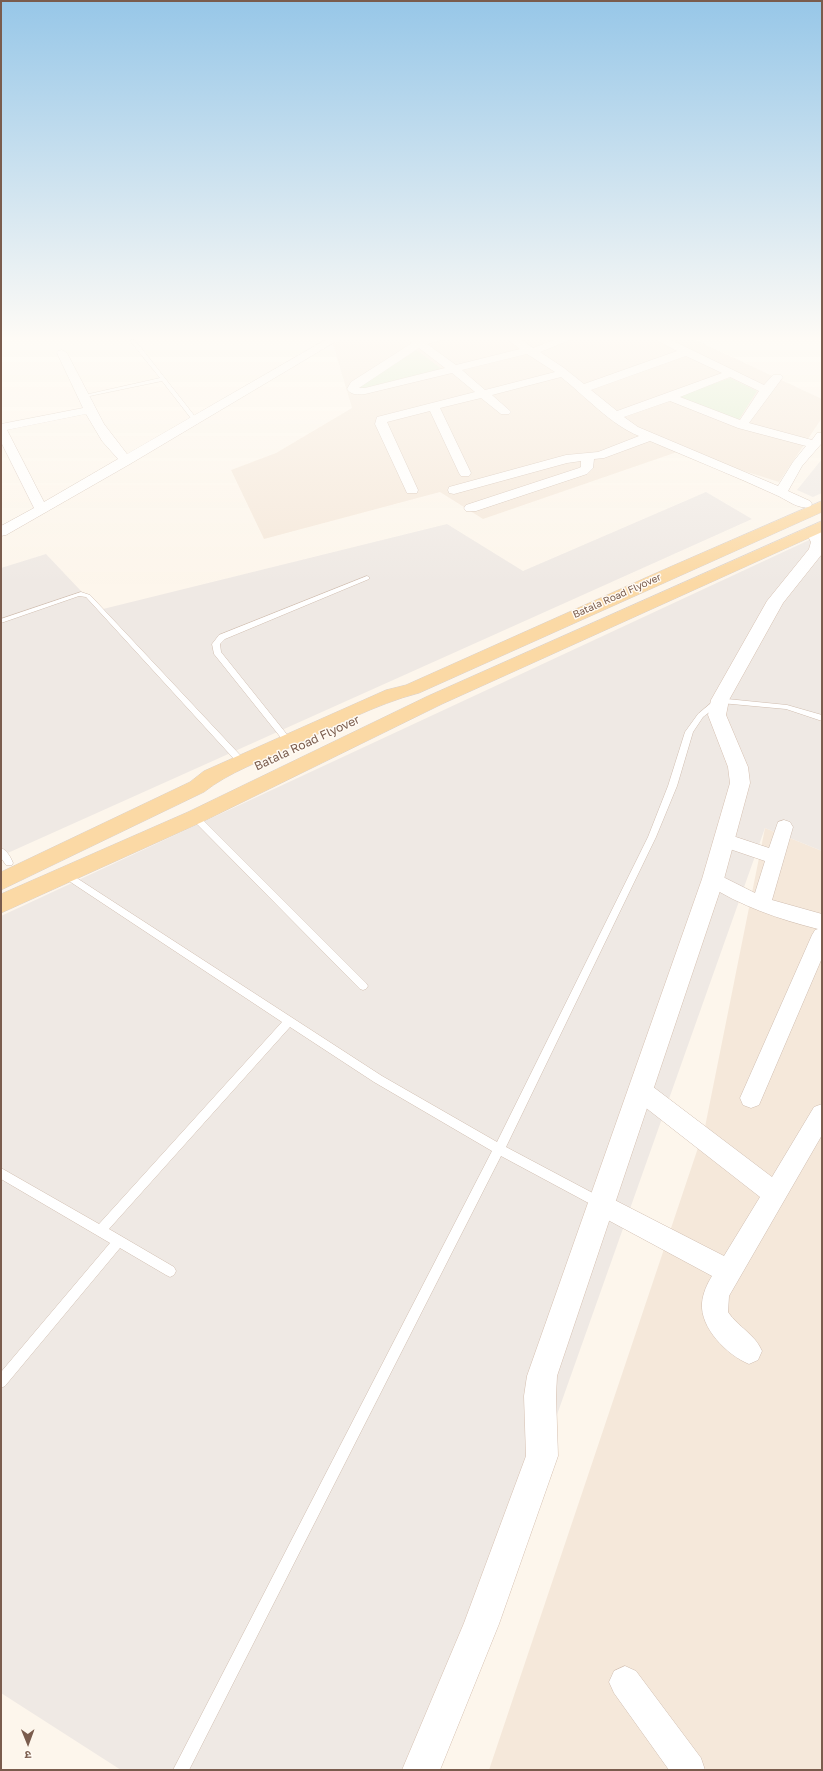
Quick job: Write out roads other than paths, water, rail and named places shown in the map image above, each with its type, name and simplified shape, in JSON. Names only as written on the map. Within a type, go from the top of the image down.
[{"type":"main road","points":[[4,860],[285,737],[484,643],[822,498]]},
{"type":"main road","name":"Batala Road Flyover","points":[[1,882],[197,787],[221,783],[228,780],[402,699],[412,689],[822,506]]},
{"type":"main road","points":[[1,904],[195,817],[435,700],[817,528]]},
{"type":"street","points":[[41,509],[1,429],[49,419]]},
{"type":"street","points":[[95,419],[118,453],[126,461]]},
{"type":"street","points":[[386,419],[381,420],[381,424],[412,490]]},
{"type":"street","points":[[439,419],[465,473]]},
{"type":"street","points":[[619,419],[634,430],[649,437],[781,492],[805,504]]},
{"type":"street","points":[[726,419],[742,425],[818,439],[797,465],[781,492]]},
{"type":"street","points":[[742,425],[746,419]]},
{"type":"street","points":[[1,532],[195,420]]},
{"type":"street","points":[[454,490],[566,459],[600,455],[649,437]]},
{"type":"street","points":[[471,508],[584,471],[587,468],[588,457]]},
{"type":"street","points":[[422,1770],[481,1624],[542,1456],[540,1396],[542,1376],[713,879],[724,840],[740,782],[738,767],[717,714],[720,700],[775,601],[816,550],[819,542],[817,528]]},
{"type":"street","points":[[761,904],[784,828]]},
{"type":"street","points":[[724,840],[775,857]]},
{"type":"street","points":[[713,879],[746,899],[794,916],[822,922]]},
{"type":"street","points":[[751,1098],[822,935]]},
{"type":"street","points":[[640,1090],[776,1194]]},
{"type":"street","points":[[749,1351],[721,1324],[714,1314],[714,1302],[717,1292],[822,1114]]},
{"type":"street","points":[[601,1204],[729,1272]]},
{"type":"street","points":[[625,1682],[689,1770]]},
{"type":"lane","points":[[285,737],[217,652],[216,644],[218,640],[222,637],[367,578]]},
{"type":"lane","points":[[1,621],[77,595],[81,594],[88,596],[238,758]]},
{"type":"lane","points":[[181,1770],[499,1149],[652,837],[676,774],[687,734],[696,719],[720,700],[787,707],[822,718]]},
{"type":"lane","points":[[195,817],[363,986]]},
{"type":"lane","points":[[66,875],[378,1079],[499,1149],[601,1204]]},
{"type":"lane","points":[[100,1231],[289,1021]]},
{"type":"lane","points":[[1,1172],[118,1242],[170,1271]]},
{"type":"lane","points":[[1,1382],[118,1242]]}]
